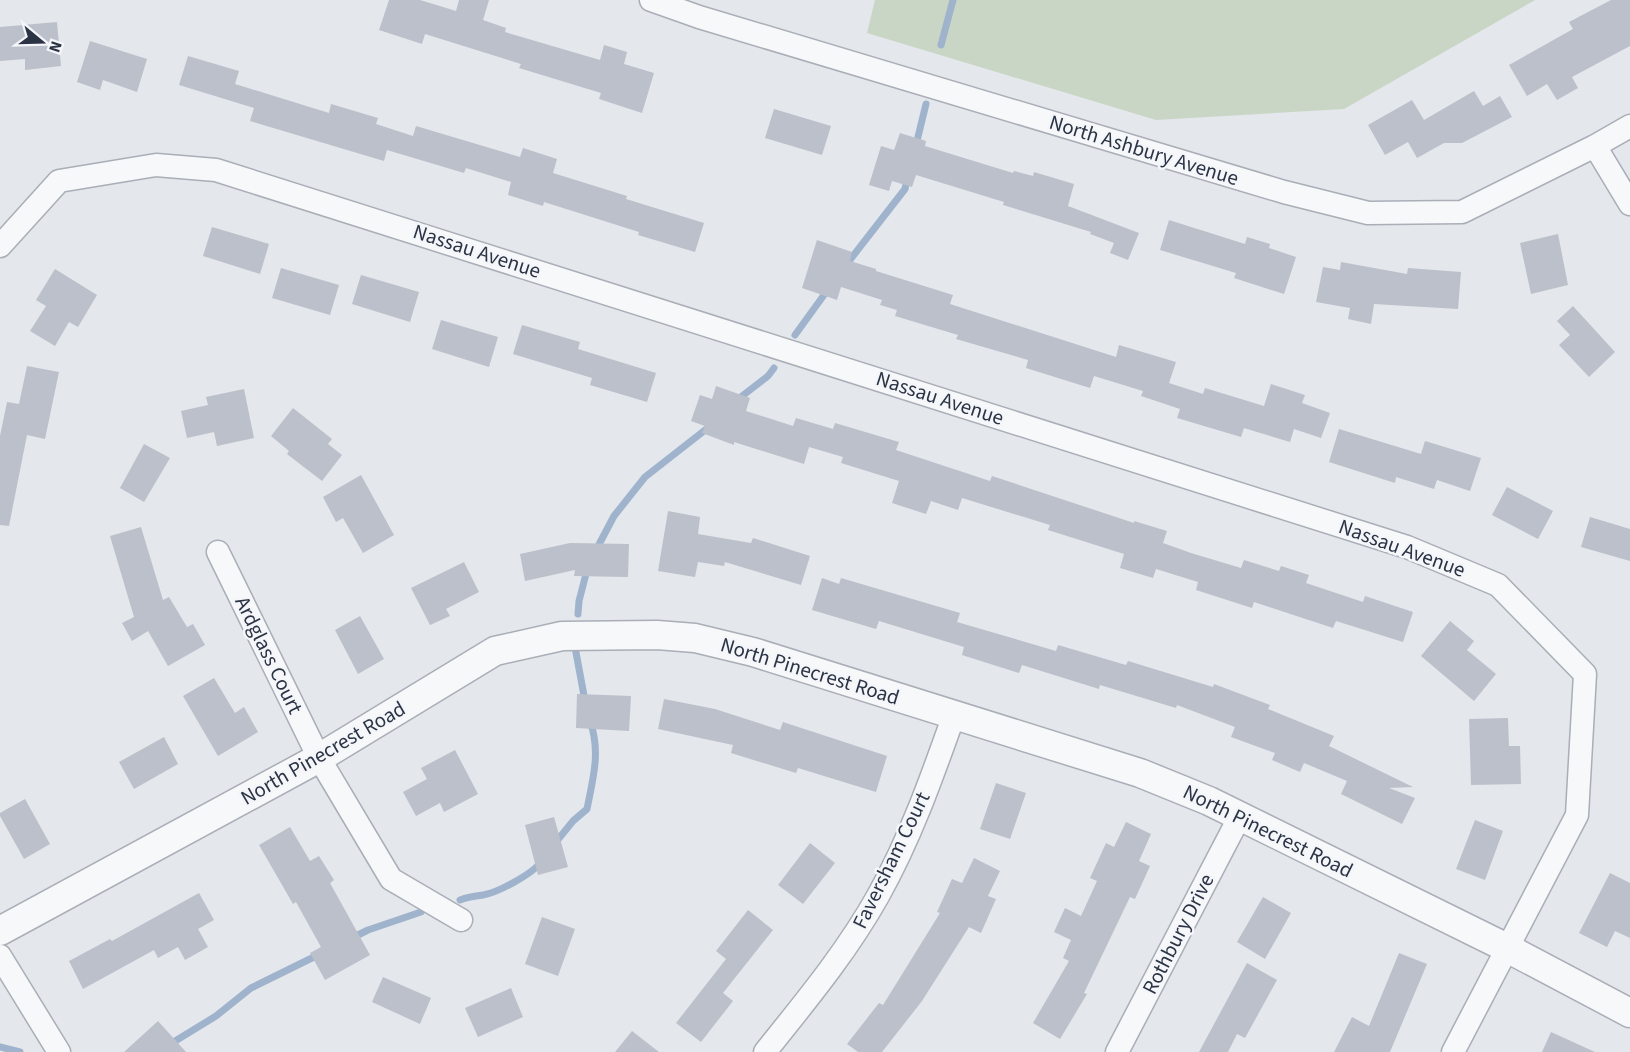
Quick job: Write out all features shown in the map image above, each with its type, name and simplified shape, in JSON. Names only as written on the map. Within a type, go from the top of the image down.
[{"type":"street","name":"North Ashbury Avenue","points":[[651,0],[702,9],[1284,192],[1368,213],[1462,212],[1595,146],[1630,126]]},
{"type":"street","points":[[1595,146],[1630,204]]},
{"type":"street","name":"Nassau Avenue","points":[[0,246],[59,181],[156,165],[216,170],[1407,547],[1498,585],[1585,674],[1577,815],[1453,1052]]},
{"type":"street","name":"Ardglass Court","points":[[218,552],[319,758],[391,879],[461,920]]},
{"type":"street","name":"North Pinecrest Road","points":[[0,931],[319,758],[495,651],[562,636],[657,635],[695,638],[753,652],[1140,773],[1240,816],[1507,948],[1630,1013]]},
{"type":"street","name":"Faversham Court","points":[[765,1052],[834,966],[879,895],[921,806],[954,715]]},
{"type":"street","name":"Rothbury Drive","points":[[1117,1052],[1240,816]]},
{"type":"street","points":[[0,956],[59,1052]]},
{"type":"green space","points":[[875,0],[1535,0],[1344,109],[1156,120],[867,33]]},
{"type":"building","points":[[389,0],[420,0],[456,11],[459,0],[489,0],[483,20],[506,28],[505,32],[600,60],[604,45],[627,52],[624,64],[654,73],[642,113],[599,99],[601,93],[519,68],[521,64],[425,34],[422,44],[379,30]]},
{"type":"building","points":[[1611,0],[1630,0],[1630,46],[1572,77],[1578,88],[1557,100],[1547,84],[1527,96],[1509,65],[1573,29],[1569,22]]},
{"type":"building","points":[[57,22],[61,66],[25,70],[25,59],[0,61],[0,27]]},
{"type":"building","points":[[90,41],[147,59],[137,92],[103,80],[100,90],[77,82]]},
{"type":"building","points":[[188,56],[239,71],[235,84],[329,113],[331,104],[378,118],[376,124],[413,136],[416,126],[520,157],[523,148],[557,159],[553,173],[704,223],[695,252],[544,202],[543,206],[508,195],[511,182],[466,168],[464,173],[387,150],[384,161],[250,121],[254,108],[179,85]]},
{"type":"building","points":[[1474,91],[1483,106],[1500,96],[1512,117],[1462,143],[1444,143],[1417,158],[1408,142],[1385,155],[1368,125],[1412,100],[1424,120]]},
{"type":"building","points":[[774,109],[831,126],[822,155],[765,138]]},
{"type":"building","points":[[900,133],[926,141],[925,146],[1013,173],[1014,171],[1033,176],[1034,172],[1074,184],[1068,206],[1139,233],[1128,260],[1110,253],[1114,243],[1090,234],[1091,232],[916,175],[912,187],[892,181],[889,191],[869,185],[881,146],[894,150]]},
{"type":"building","points":[[1169,220],[1245,244],[1247,237],[1270,244],[1269,248],[1296,257],[1284,294],[1234,278],[1236,273],[1160,250]]},
{"type":"building","points":[[212,227],[269,244],[260,274],[203,256]]},
{"type":"building","points":[[1558,234],[1568,285],[1531,294],[1520,243]]},
{"type":"building","points":[[817,240],[852,252],[850,261],[953,295],[950,304],[1116,357],[1119,345],[1176,362],[1169,383],[1203,394],[1205,388],[1264,406],[1271,384],[1305,395],[1302,403],[1330,413],[1321,438],[1294,429],[1290,442],[1244,428],[1241,437],[1177,418],[1180,409],[1141,396],[1143,391],[1094,376],[1090,388],[1026,368],[1028,360],[956,339],[958,335],[895,316],[897,310],[880,305],[882,300],[841,287],[837,300],[802,288]]},
{"type":"building","points":[[1341,262],[1407,274],[1408,268],[1461,272],[1458,309],[1374,304],[1371,324],[1348,319],[1350,308],[1316,302],[1323,267],[1340,270]]},
{"type":"building","points":[[281,268],[339,285],[330,315],[272,298]]},
{"type":"building","points":[[55,269],[97,295],[78,327],[69,322],[55,346],[30,331],[46,306],[36,300]]},
{"type":"building","points":[[361,275],[419,292],[410,322],[352,304]]},
{"type":"building","points":[[1573,306],[1615,352],[1589,377],[1559,345],[1570,335],[1557,321]]},
{"type":"building","points":[[441,320],[498,337],[489,367],[432,349]]},
{"type":"building","points":[[522,325],[580,342],[578,349],[656,373],[647,402],[590,385],[592,378],[513,354]]},
{"type":"building","points":[[27,366],[59,372],[45,439],[27,435],[9,526],[0,525],[0,436],[7,402],[19,404]]},
{"type":"building","points":[[716,386],[750,398],[746,411],[793,426],[796,418],[833,429],[835,423],[899,442],[896,450],[990,481],[992,476],[1134,523],[1134,521],[1167,531],[1163,543],[1191,553],[1241,568],[1244,560],[1279,571],[1281,566],[1309,575],[1306,583],[1363,602],[1365,596],[1413,612],[1403,642],[1336,621],[1333,628],[1254,602],[1252,608],[1196,590],[1198,582],[1156,569],[1153,578],[1120,568],[1124,554],[1048,530],[1050,525],[962,498],[958,510],[931,501],[926,514],[892,503],[899,481],[841,463],[843,457],[809,447],[804,464],[734,442],[734,445],[702,433],[705,426],[691,421],[700,395],[712,399]]},
{"type":"building","points":[[244,389],[254,438],[217,446],[214,432],[187,438],[181,411],[208,405],[206,397]]},
{"type":"building","points":[[293,408],[332,439],[328,444],[342,455],[322,481],[287,454],[289,451],[271,436]]},
{"type":"building","points":[[1339,429],[1421,454],[1425,441],[1481,458],[1470,491],[1437,480],[1434,489],[1396,477],[1395,483],[1329,462]]},
{"type":"building","points":[[144,444],[170,458],[144,502],[120,488]]},
{"type":"building","points":[[361,475],[394,535],[363,553],[343,518],[336,522],[323,497]]},
{"type":"building","points":[[1507,487],[1553,511],[1538,539],[1492,515]]},
{"type":"building","points":[[668,511],[700,517],[698,534],[751,543],[753,538],[810,556],[801,585],[725,562],[724,566],[698,562],[695,577],[658,571]]},
{"type":"building","points":[[1590,517],[1630,529],[1630,561],[1581,547]]},
{"type":"building","points":[[141,527],[163,600],[169,597],[187,627],[193,624],[205,645],[168,666],[148,631],[132,641],[122,623],[134,617],[110,536]]},
{"type":"building","points":[[570,543],[629,544],[628,577],[574,576],[575,570],[525,581],[520,554]]},
{"type":"building","points":[[464,562],[479,592],[446,609],[450,616],[430,625],[411,588]]},
{"type":"building","points":[[822,578],[839,584],[841,578],[960,613],[957,622],[1056,651],[1058,645],[1126,665],[1128,661],[1213,687],[1214,684],[1270,705],[1268,709],[1334,736],[1329,746],[1413,787],[1389,788],[1415,798],[1402,824],[1341,794],[1347,781],[1304,763],[1300,772],[1272,760],[1275,753],[1231,737],[1235,727],[1177,705],[1176,708],[1100,685],[1099,689],[1022,665],[1019,673],[962,655],[964,647],[879,621],[876,629],[812,610]]},
{"type":"building","points":[[360,616],[384,659],[358,674],[335,630]]},
{"type":"building","points":[[1450,621],[1474,641],[1467,650],[1496,674],[1474,701],[1421,656]]},
{"type":"building","points":[[214,678],[235,713],[244,707],[258,732],[218,756],[183,696]]},
{"type":"building","points":[[577,694],[631,696],[629,731],[576,728]]},
{"type":"building","points":[[664,699],[715,709],[780,730],[783,722],[887,756],[876,792],[798,768],[796,773],[731,753],[733,745],[658,729]]},
{"type":"building","points":[[1508,718],[1509,746],[1520,746],[1521,784],[1471,785],[1469,719]]},
{"type":"building","points":[[164,737],[178,764],[134,789],[119,762]]},
{"type":"building","points":[[455,750],[478,794],[444,812],[440,803],[416,816],[403,792],[427,779],[421,768]]},
{"type":"building","points":[[996,783],[1026,793],[1010,839],[980,829]]},
{"type":"building","points":[[25,799],[50,844],[24,859],[0,813]]},
{"type":"building","points":[[554,817],[568,867],[538,875],[525,825]]},
{"type":"building","points":[[1475,820],[1503,831],[1485,880],[1456,869]]},
{"type":"building","points":[[1126,822],[1151,834],[1139,861],[1150,866],[1135,899],[1130,897],[1084,993],[1087,994],[1060,1039],[1033,1023],[1069,961],[1063,958],[1071,940],[1054,932],[1065,908],[1081,916],[1097,881],[1090,878],[1106,843],[1114,847]]},
{"type":"building","points":[[290,827],[310,861],[319,856],[334,880],[330,883],[370,955],[325,980],[310,953],[321,947],[296,902],[293,904],[259,845]]},
{"type":"building","points":[[810,843],[835,863],[803,904],[778,885]]},
{"type":"building","points":[[974,858],[1000,871],[988,896],[996,899],[981,933],[969,927],[922,1001],[882,1052],[858,1052],[847,1044],[879,1003],[883,1005],[940,913],[937,912],[952,879],[962,883]]},
{"type":"building","points":[[1610,873],[1630,883],[1630,938],[1615,931],[1607,947],[1579,933]]},
{"type":"building","points":[[199,893],[214,920],[198,929],[208,947],[185,960],[178,947],[158,958],[154,950],[83,989],[69,961],[110,939],[112,941]]},
{"type":"building","points":[[1263,897],[1291,913],[1265,959],[1237,942]]},
{"type":"building","points":[[748,910],[773,930],[723,993],[733,1001],[701,1042],[676,1023],[726,959],[716,951]]},
{"type":"building","points":[[542,917],[575,929],[558,976],[525,964]]},
{"type":"building","points":[[1399,953],[1427,964],[1390,1052],[1334,1052],[1352,1017],[1369,1026]]},
{"type":"building","points":[[1247,963],[1277,980],[1245,1038],[1237,1034],[1228,1052],[1199,1052]]},
{"type":"building","points":[[383,977],[431,998],[420,1024],[372,1002]]},
{"type":"building","points":[[511,988],[523,1017],[478,1037],[465,1008]]},
{"type":"building","points":[[158,1021],[186,1052],[124,1052]]},
{"type":"building","points":[[632,1031],[659,1052],[615,1052]]},
{"type":"building","points":[[1551,1032],[1595,1052],[1542,1052]]},
{"type":"waterway","points":[[941,45],[953,0]]},
{"type":"waterway","points":[[916,145],[926,104]]},
{"type":"waterway","points":[[846,265],[905,189],[908,176]]},
{"type":"waterway","points":[[795,335],[829,288]]},
{"type":"waterway","points":[[737,400],[768,376],[774,368]]},
{"type":"waterway","points":[[595,552],[614,516],[645,477],[709,427]]},
{"type":"waterway","points":[[578,614],[587,570]]},
{"type":"waterway","points":[[575,647],[585,701]]},
{"type":"waterway","points":[[556,842],[573,821],[587,809],[595,754],[590,721]]},
{"type":"waterway","points":[[460,900],[489,894],[505,887],[540,863]]},
{"type":"waterway","points":[[352,938],[368,930],[421,912]]},
{"type":"waterway","points":[[153,1052],[216,1016],[251,988],[318,955]]},
{"type":"waterway","points":[[0,1047],[20,1052]]}]
